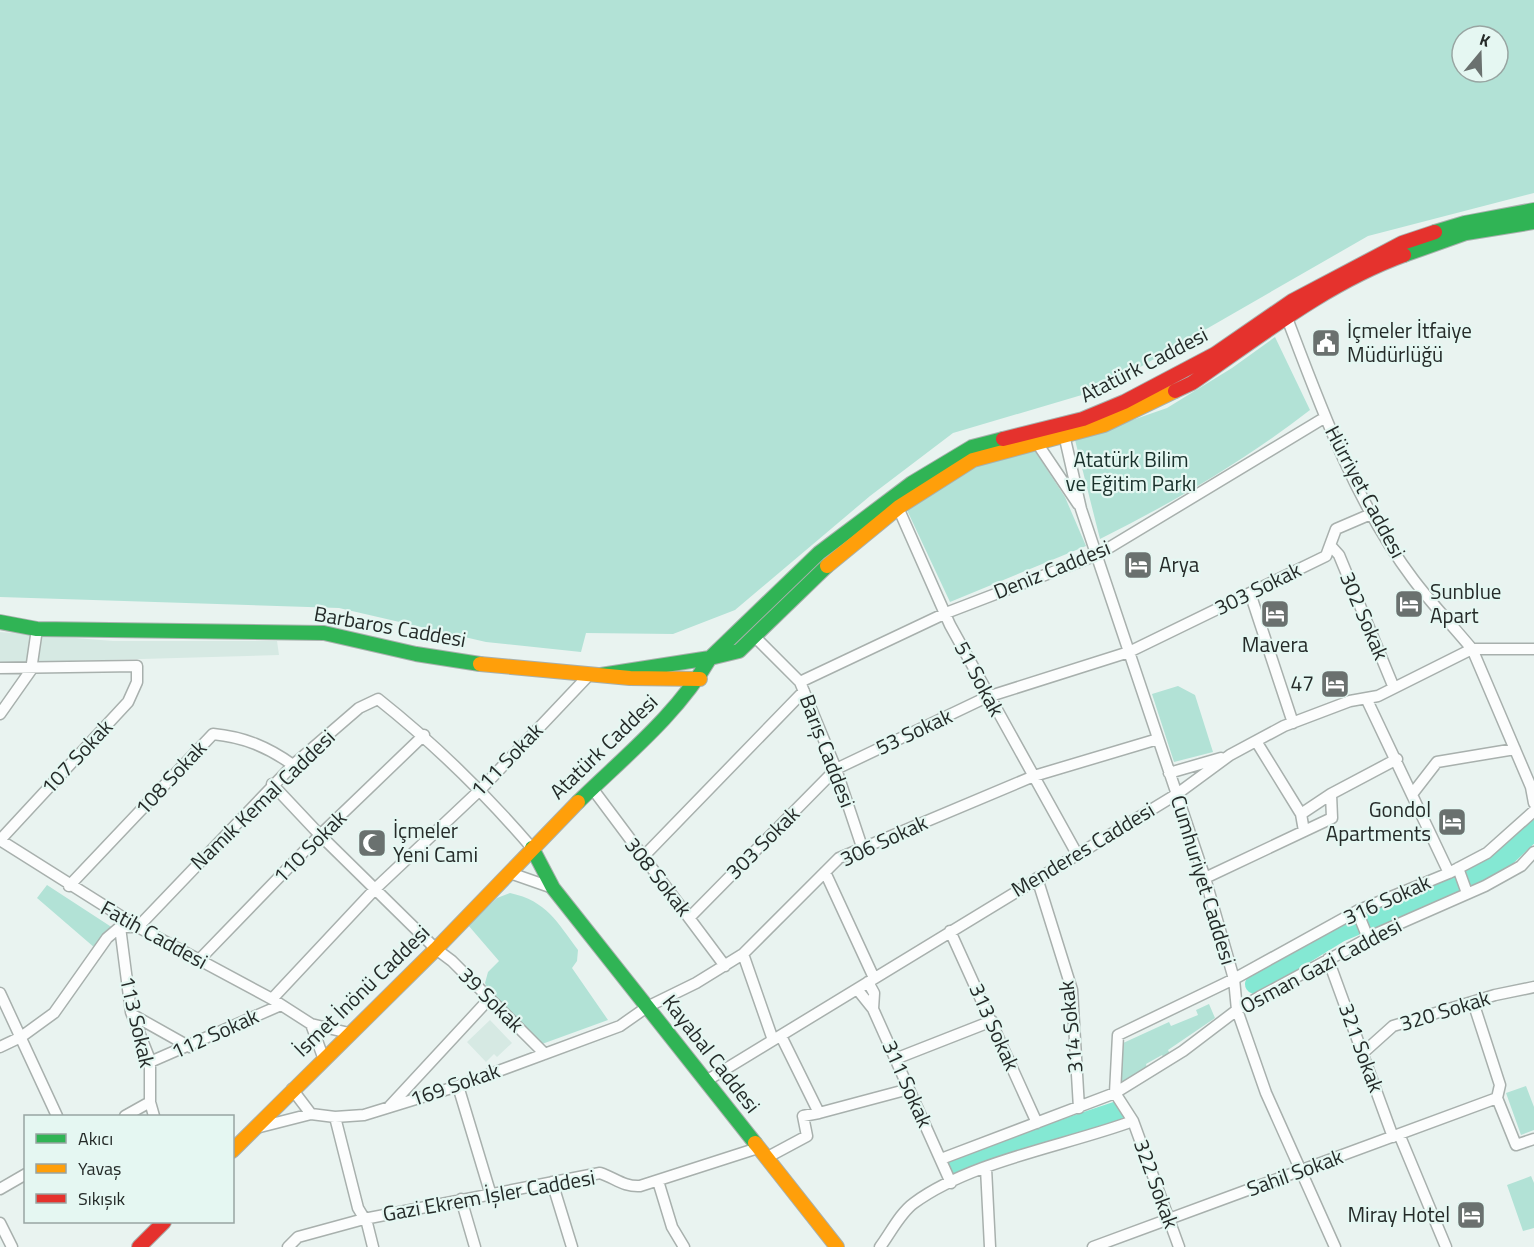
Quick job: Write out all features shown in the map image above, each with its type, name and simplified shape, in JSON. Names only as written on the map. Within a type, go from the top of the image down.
[{"type":"street","name":"Atatürk Caddesi","points":[[596,674],[710,658],[739,651],[896,502],[973,460],[1037,443],[1186,371],[1292,301],[1402,243],[1465,224],[1534,210]]},
{"type":"street","name":"Atatürk Caddesi","points":[[521,862],[592,788],[685,698],[700,679],[710,658],[819,553],[896,502],[972,447],[1042,429],[1063,430],[1104,425],[1192,383],[1287,318],[1374,266],[1466,233],[1534,222]]},
{"type":"street","name":"Hürriyet Caddesi","points":[[1287,318],[1324,418],[1371,514],[1412,578],[1473,650],[1532,786],[1534,803]]},
{"type":"street","name":"Deniz Caddesi","points":[[643,857],[802,687],[946,613],[1097,555],[1324,418]]},
{"type":"street","points":[[1037,443],[1042,429]]},
{"type":"street","name":"Cumhuriyet Caddesi","points":[[1063,430],[1081,509],[1205,878],[1234,979],[1237,1010],[1266,1093],[1335,1247]]},
{"type":"street","name":"Cumhuriyet Caddesi","points":[[1037,443],[1081,509]]},
{"type":"street","name":"51 Sokak","points":[[896,502],[987,697],[1077,854]]},
{"type":"street","name":"303 Sokak","points":[[1129,652],[1326,555],[1336,529],[1371,514]]},
{"type":"street","name":"302 Sokak","points":[[1330,545],[1339,555],[1394,688]]},
{"type":"street","points":[[1250,593],[1293,723]]},
{"type":"street","name":"Barbaros Caddesi","points":[[0,622],[37,629],[324,633],[416,654],[484,665],[630,678],[700,679]]},
{"type":"street","points":[[1,712],[31,667],[37,629]]},
{"type":"street","name":"Barış Caddesi","points":[[754,636],[802,687],[836,769],[862,847]]},
{"type":"street","points":[[1473,650],[1534,649]]},
{"type":"street","name":"Menderes Caddesi","points":[[706,1081],[1177,794],[1230,755],[1293,723],[1350,701],[1394,688],[1473,650]]},
{"type":"street","name":"53 Sokak","points":[[836,769],[987,697],[1129,652]]},
{"type":"street","name":"107 Sokak","points":[[0,840],[128,702],[137,682],[137,666],[31,667]]},
{"type":"street","points":[[0,668],[31,667]]},
{"type":"street","name":"111 Sokak","points":[[276,1002],[376,888],[481,789],[596,674]]},
{"type":"street","points":[[1366,698],[1413,793],[1466,890]]},
{"type":"street","name":"Namık Kemal Caddesi","points":[[138,927],[272,784],[359,708],[378,699],[424,735],[481,789],[532,848]]},
{"type":"street","name":"108 Sokak","points":[[69,886],[213,734],[239,737],[274,751],[293,765]]},
{"type":"street","name":"110 Sokak","points":[[199,960],[320,836],[424,735]]},
{"type":"street","name":"306 Sokak","points":[[647,1007],[696,983],[743,954],[839,858],[1034,776],[1158,739]]},
{"type":"street","points":[[1256,741],[1301,814],[1304,831]]},
{"type":"street","points":[[1413,793],[1437,762],[1515,749]]},
{"type":"street","points":[[1169,773],[1230,755]]},
{"type":"street","points":[[1301,814],[1331,794],[1397,759]]},
{"type":"street","name":"303 Sokak","points":[[690,917],[836,769]]},
{"type":"street","name":"39 Sokak","points":[[272,784],[320,836],[376,888],[436,949],[452,961],[545,1054]]},
{"type":"street","name":"308 Sokak","points":[[592,788],[690,917],[724,966]]},
{"type":"street","points":[[1205,878],[1332,818],[1331,794]]},
{"type":"street","name":"316 Sokak","points":[[1234,979],[1359,914],[1456,871],[1487,853],[1534,811]]},
{"type":"street","name":"Fatih Caddesi","points":[[0,840],[69,886],[138,927],[276,1002],[311,1024],[349,1033]]},
{"type":"street","name":"Kayabal Caddesi","points":[[532,848],[553,888],[837,1247]]},
{"type":"street","name":"Osman Gazi Caddesi","points":[[941,1159],[1115,1093],[1183,1051],[1237,1010],[1328,959],[1366,934],[1521,866],[1534,852]]},
{"type":"street","name":"İsmet İnönü Caddesi","points":[[234,1149],[521,862]]},
{"type":"street","points":[[825,872],[871,980],[874,993],[873,1009]]},
{"type":"street","points":[[510,873],[553,888]]},
{"type":"street","name":"314 Sokak","points":[[1037,878],[1072,990],[1079,1108]]},
{"type":"street","points":[[1359,914],[1366,934]]},
{"type":"street","points":[[0,1047],[21,1037],[54,1013],[107,938],[120,927],[138,927]]},
{"type":"street","name":"113 Sokak","points":[[120,927],[133,1015],[150,1062],[150,1102],[154,1115]]},
{"type":"street","name":"313 Sokak","points":[[950,931],[1037,1123]]},
{"type":"street","points":[[743,954],[777,1038],[819,1113],[909,1089]]},
{"type":"street","name":"321 Sokak","points":[[1328,959],[1396,1135],[1446,1247]]},
{"type":"street","name":"Osman Gazi Caddesi","points":[[1115,1093],[1118,1035],[1234,979]]},
{"type":"street","name":"320 Sokak","points":[[1364,1052],[1393,1026],[1473,1002],[1534,987]]},
{"type":"street","points":[[857,989],[873,1009]]},
{"type":"street","points":[[0,993],[57,1115]]},
{"type":"street","points":[[389,1107],[490,998]]},
{"type":"street","name":"112 Sokak","points":[[150,1062],[190,1047],[276,1002]]},
{"type":"street","points":[[1473,1002],[1500,1085],[1497,1098],[1516,1145],[1534,1139]]},
{"type":"street","name":"169 Sokak","points":[[254,1128],[311,1114],[335,1117],[364,1115],[458,1086],[620,1026],[647,1007]]},
{"type":"street","name":"311 Sokak","points":[[873,1009],[951,1183]]},
{"type":"street","points":[[133,1015],[190,1047]]},
{"type":"street","points":[[895,1059],[992,1021]]},
{"type":"street","points":[[311,1024],[323,1058]]},
{"type":"street","points":[[458,1086],[490,1192]]},
{"type":"street","points":[[292,1089],[311,1114]]},
{"type":"street","points":[[880,1247],[912,1204],[951,1183],[986,1168],[1133,1120],[1115,1093]]},
{"type":"street","name":"Sahil Sokak","points":[[1093,1247],[1169,1217],[1497,1098]]},
{"type":"street","points":[[127,1115],[150,1102]]},
{"type":"street","name":"Gazi Ekrem İşler Caddesi","points":[[288,1247],[298,1237],[364,1219],[490,1192],[600,1173],[613,1177],[627,1187],[658,1181],[762,1153],[807,1136],[803,1116],[819,1113]]},
{"type":"street","points":[[335,1117],[358,1208],[373,1247]]},
{"type":"street","name":"322 Sokak","points":[[1133,1120],[1179,1247]]},
{"type":"street","points":[[986,1168],[990,1247]]},
{"type":"street","points":[[0,1190],[24,1175]]},
{"type":"street","points":[[658,1181],[672,1227],[684,1247]]},
{"type":"street","points":[[552,1182],[572,1247]]},
{"type":"street","points":[[461,1199],[475,1247]]},
{"type":"street","points":[[0,1223],[12,1247]]},
{"type":"street","points":[[139,1247],[162,1223]]},
{"type":"shaded area","points":[[0,632],[113,641],[277,641],[279,655],[0,663]]},
{"type":"shaded area","points":[[490,1020],[512,1043],[497,1057],[494,1054],[486,1062],[467,1042]]},
{"type":"green space","points":[[0,0],[1534,0],[1534,193],[1368,236],[1102,389],[953,433],[870,496],[735,610],[673,634],[586,633],[581,652],[486,642],[339,608],[0,597]]},
{"type":"green space","name":"Atatürk Bilim ve Eğitim Parkı","points":[[1275,337],[1310,410],[1208,480],[1100,539],[1075,440],[1167,408],[1232,368]]},
{"type":"green space","points":[[1035,451],[1065,497],[1086,546],[950,602],[906,508],[971,467]]},
{"type":"green space","points":[[1178,686],[1195,695],[1213,752],[1174,762],[1152,694]]},
{"type":"green space","points":[[47,885],[113,928],[103,935],[95,948],[37,898]]},
{"type":"green space","points":[[510,893],[533,901],[542,907],[564,930],[578,950],[577,961],[572,968],[608,1020],[542,1044],[488,990],[485,983],[488,972],[499,961],[468,925],[497,898]]},
{"type":"green space","points":[[1209,1004],[1215,1018],[1168,1050],[1170,1054],[1164,1058],[1162,1055],[1146,1064],[1147,1068],[1120,1085],[1121,1044],[1169,1022],[1171,1026],[1198,1015],[1196,1010]]},
{"type":"green space","points":[[1526,1086],[1534,1107],[1534,1130],[1521,1135],[1506,1093]]},
{"type":"green space","points":[[1531,1176],[1534,1183],[1534,1228],[1523,1231],[1507,1185]]},
{"type":"waterway","points":[[1255,984],[1340,932],[1496,866],[1534,830]]},
{"type":"waterway","points":[[954,1166],[1118,1111]]},
{"type":"traffic: fast","points":[[1435,232],[1465,223],[1534,210]]},
{"type":"traffic: fast","points":[[1404,255],[1466,233],[1534,222]]},
{"type":"traffic: fast","points":[[601,675],[710,658],[819,553],[912,483],[972,447],[1003,439]]},
{"type":"traffic: fast","points":[[578,802],[666,716],[697,679],[710,658],[739,651],[827,566]]},
{"type":"traffic: fast","points":[[0,622],[37,629],[324,633],[416,654],[480,664]]},
{"type":"traffic: fast","points":[[532,848],[553,888],[755,1143]]},
{"type":"traffic: slow","points":[[827,566],[899,507],[973,460],[1104,425],[1175,391]]},
{"type":"traffic: slow","points":[[480,664],[630,678],[700,679]]},
{"type":"traffic: slow","points":[[234,1149],[436,949],[578,802]]},
{"type":"traffic: slow","points":[[755,1143],[837,1247]]},
{"type":"traffic: jam","points":[[1003,439],[1083,419],[1124,402],[1215,354],[1292,301],[1402,243],[1435,232]]},
{"type":"traffic: jam","points":[[1175,391],[1192,383],[1294,312],[1348,280],[1404,255]]},
{"type":"traffic: jam","points":[[139,1247],[163,1223]]},
{"type":"place","name":"İçmeler İtfaiye Müdürlüğü","points":[[1326,343]]},
{"type":"place","name":"Arya","points":[[1138,565]]},
{"type":"place","name":"Sunblue Apart","points":[[1409,604]]},
{"type":"place","name":"Mavera","points":[[1275,614]]},
{"type":"place","name":"47","points":[[1335,684]]},
{"type":"place","name":"Gondol Apartments","points":[[1452,822]]},
{"type":"place","name":"İçmeler Yeni Cami","points":[[372,843]]},
{"type":"place","name":"Miray Hotel","points":[[1471,1215]]}]
